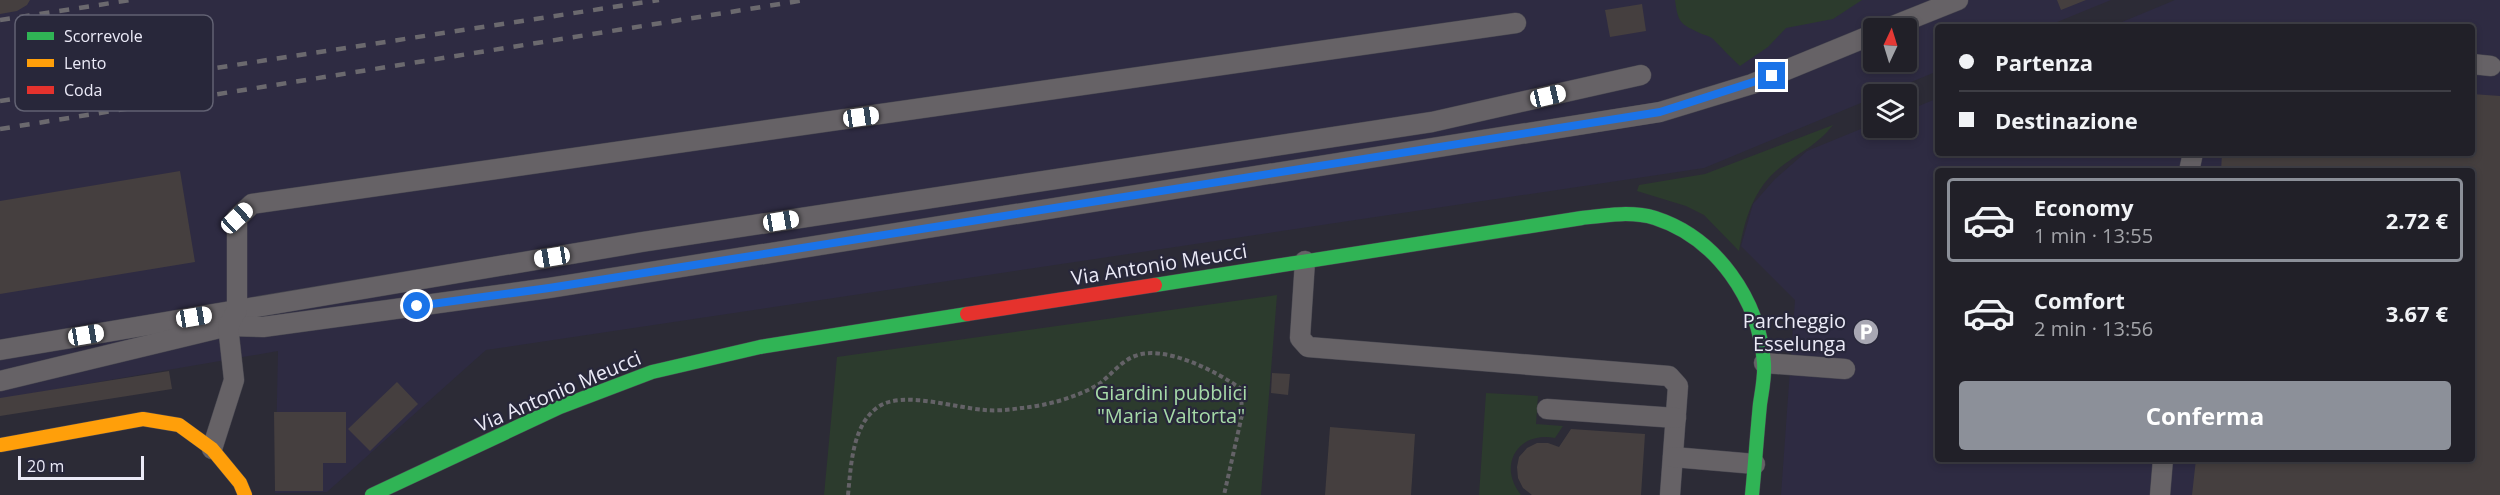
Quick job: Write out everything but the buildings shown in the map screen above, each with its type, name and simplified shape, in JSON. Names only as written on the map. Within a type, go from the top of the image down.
[{"type":"street","name":"Via Antonio Meucci","points":[[372,495],[560,407],[652,372],[760,346],[1582,218],[1626,216],[1653,218],[1701,241],[1739,284],[1754,313],[1764,363],[1752,495]]},
{"type":"street","points":[[0,445],[143,419],[179,425],[212,449],[240,483],[245,495]]},
{"type":"lane","points":[[1913,18],[1958,0]]},
{"type":"lane","points":[[212,449],[234,380],[232,318],[237,218],[252,204],[1516,23]]},
{"type":"lane","points":[[0,381],[232,318],[263,327],[549,288],[1660,112],[1752,84],[1863,39]]},
{"type":"lane","points":[[0,350],[232,318],[642,242],[1432,122],[1641,75]]},
{"type":"lane","points":[[1305,261],[1300,338],[1308,347],[1669,376],[1678,386],[1670,495]]},
{"type":"lane","points":[[1764,363],[1845,369]]},
{"type":"lane","points":[[1547,409],[1676,418]]},
{"type":"lane","points":[[1673,457],[1755,464]]},
{"type":"lane","points":[[2160,495],[2163,462]]},
{"type":"path","points":[[848,495],[860,428],[866,418],[889,400],[910,399],[988,411],[1047,404],[1097,385],[1127,360],[1148,353],[1176,357],[1202,365],[1241,388],[1242,415],[1224,495]]},
{"type":"shaded area","points":[[0,0],[2111,0],[2052,24],[1935,24],[1935,72],[1906,84],[1863,84],[1863,102],[1704,168],[486,350],[327,492],[275,493],[278,351],[0,399]]},
{"type":"shaded area","points":[[2175,0],[2500,0],[2500,495],[1781,495],[1795,300],[1741,246],[1753,204],[1775,179],[1807,151],[1863,128],[1863,138],[1917,138],[1917,107],[1935,99],[1935,156],[2475,156],[2475,24],[2117,24]]},
{"type":"green space","points":[[1675,0],[1862,0],[1833,19],[1786,28],[1768,47],[1740,66],[1713,39],[1681,22]]},
{"type":"green space","points":[[1833,125],[1821,138],[1772,174],[1764,184],[1752,204],[1739,251],[1704,215],[1686,206],[1637,191],[1639,185],[1705,174]]},
{"type":"green space","name":"Giardini pubblici \"Maria Valtorta\"","points":[[1277,295],[1261,495],[824,495],[837,357]]},
{"type":"green space","points":[[1486,393],[1538,396],[1536,424],[1563,426],[1555,438],[1542,437],[1531,440],[1515,453],[1511,462],[1511,472],[1514,484],[1521,495],[1479,495]]},
{"type":"railway","points":[[33,15],[131,0]]},
{"type":"railway","points":[[213,68],[659,0]]},
{"type":"railway","points":[[213,95],[805,0]]},
{"type":"railway","points":[[0,20],[15,18]]},
{"type":"railway","points":[[0,101],[15,99]]},
{"type":"railway","points":[[0,129],[112,111]]},
{"type":"traffic: fast","points":[[1155,285],[1582,218],[1628,214],[1655,218],[1677,227],[1715,256],[1731,274],[1754,317],[1764,368],[1752,495]]},
{"type":"traffic: fast","points":[[372,495],[560,407],[652,372],[760,347],[967,314]]},
{"type":"traffic: slow","points":[[0,445],[143,419],[179,425],[212,449],[240,483],[245,495]]},
{"type":"traffic: jam","points":[[967,314],[1155,285]]},
{"type":"place","name":"Parcheggio Esselunga","points":[[1866,332]]},
{"type":"route","points":[[417,306],[549,288],[1660,112],[1772,76]]}]
